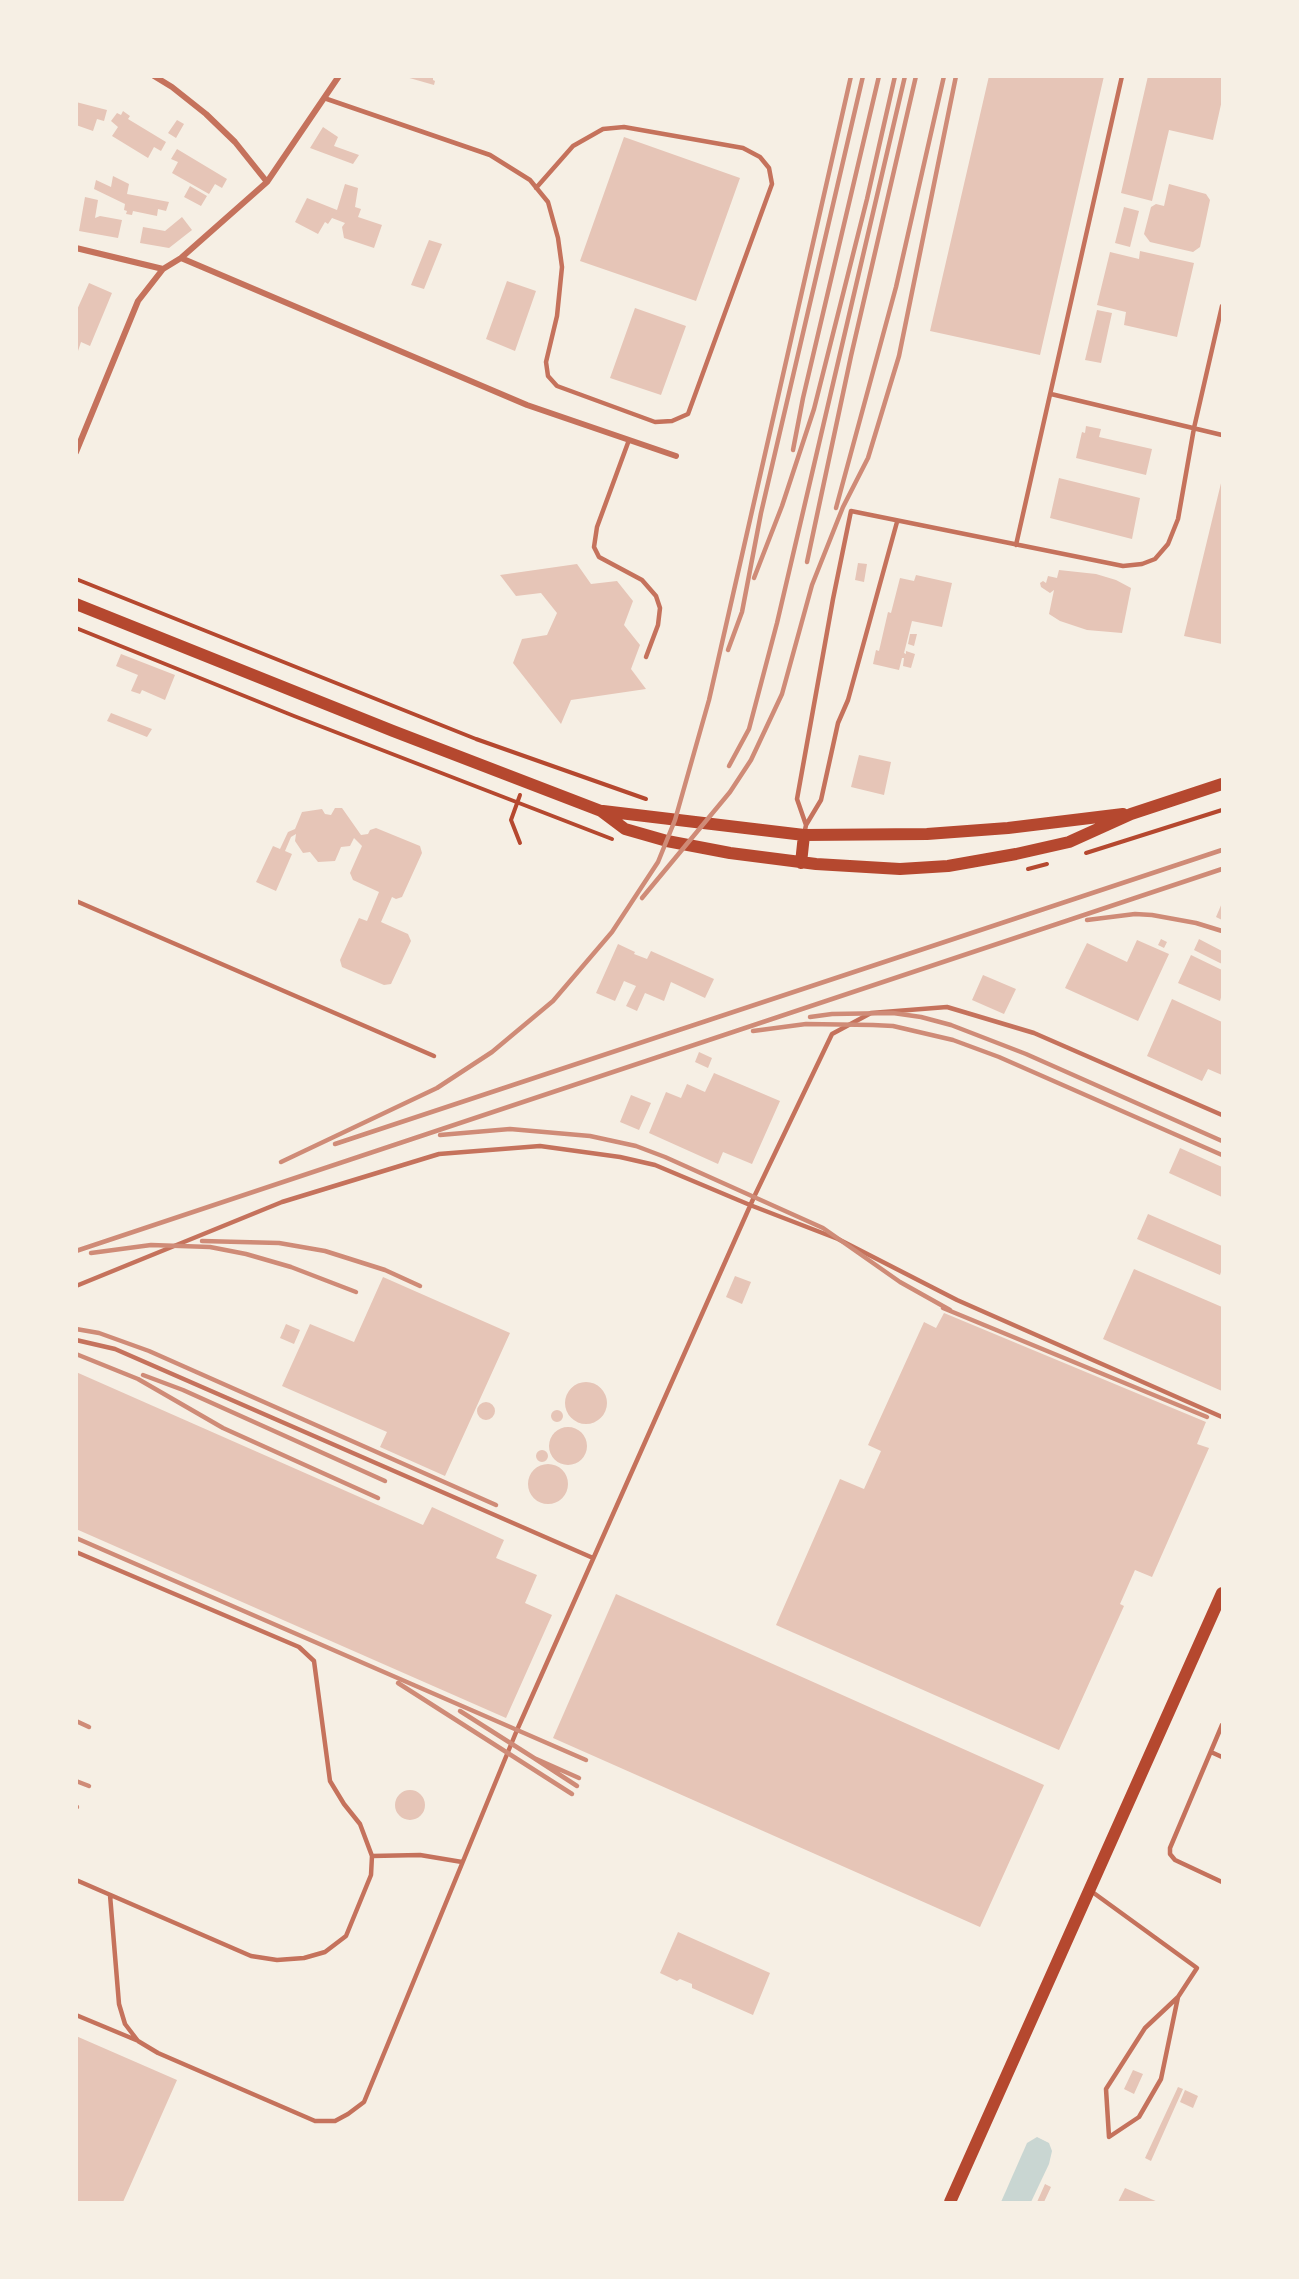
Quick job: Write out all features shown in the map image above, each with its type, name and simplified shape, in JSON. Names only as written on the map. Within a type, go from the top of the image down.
[{"type":"main road","points":[[76,604],[602,811],[625,828],[667,841],[730,853],[801,863],[900,869],[948,866],[1069,842],[1131,814],[1222,784]]},
{"type":"main road","points":[[602,811],[703,824],[927,834],[1008,828],[1093,816],[1131,814]]},
{"type":"main road","points":[[801,863],[805,830]]},
{"type":"main road","points":[[950,2202],[1222,1593]]},
{"type":"street","points":[[154,76],[206,114],[235,142],[267,182]]},
{"type":"street","points":[[76,452],[138,302],[163,269],[181,258],[267,182],[339,76]]},
{"type":"street","points":[[76,248],[163,269]]},
{"type":"street","points":[[181,258],[527,405],[676,456]]},
{"type":"lane","points":[[1016,545],[1122,76]]},
{"type":"lane","points":[[324,98],[490,155],[530,180],[536,188],[548,202],[558,238],[562,267],[557,316],[546,362],[548,376],[557,386],[655,422],[672,421],[688,414],[772,184],[769,168],[760,157],[743,148],[624,127],[603,129],[573,146],[536,188]]},
{"type":"lane","points":[[805,830],[797,799],[851,511],[1123,566],[1142,564],[1155,559],[1168,544],[1178,519],[1194,428],[1222,306]]},
{"type":"lane","points":[[1050,394],[1222,435]]},
{"type":"lane","points":[[629,441],[597,527],[594,547],[599,557],[642,580],[657,596],[660,608],[658,625],[646,657]]},
{"type":"lane","points":[[805,830],[821,800],[838,723],[848,700],[897,522]]},
{"type":"lane","points":[[76,901],[434,1056]]},
{"type":"lane","points":[[76,2015],[315,2121],[335,2121],[364,2102],[507,1753],[750,1205],[832,1034],[872,1013],[947,1007],[1034,1033],[1222,1115]]},
{"type":"lane","points":[[76,1286],[282,1202],[439,1154],[540,1146],[620,1157],[655,1165],[838,1239],[957,1300],[1222,1417]]},
{"type":"lane","points":[[76,1340],[115,1349],[593,1558]]},
{"type":"lane","points":[[76,1552],[299,1647],[314,1660],[330,1781],[360,1824],[372,1856],[371,1875],[346,1936],[325,1952],[304,1958],[277,1960],[250,1956],[76,1880]]},
{"type":"lane","points":[[1222,1725],[1170,1848],[1170,1854],[1175,1860],[1222,1882]]},
{"type":"lane","points":[[1211,1752],[1222,1757]]},
{"type":"lane","points":[[372,1856],[420,1855],[462,1862]]},
{"type":"lane","points":[[1090,1890],[1197,1968],[1178,1997],[1145,2028],[1106,2089],[1109,2137],[1138,2117],[1161,2079],[1178,1997]]},
{"type":"lane","points":[[110,1895],[119,2004],[125,2024],[138,2041]]},
{"type":"path","points":[[76,579],[443,727],[650,800]]},
{"type":"path","points":[[520,843],[511,820],[526,782]]},
{"type":"shaded area","points":[[1037,2137],[1049,2143],[1052,2151],[1049,2164],[1031,2202],[1001,2202],[1027,2143]]},
{"type":"building","points":[[433,76],[434,85],[406,77]]},
{"type":"building","points":[[989,76],[1104,76],[1040,355],[930,331]]},
{"type":"building","points":[[1148,76],[1222,76],[1222,100],[1213,140],[1169,130],[1152,201],[1121,193]]},
{"type":"building","points":[[76,102],[107,110],[104,121],[97,119],[93,131],[76,125]]},
{"type":"building","points":[[123,111],[130,116],[128,119],[166,142],[161,151],[154,147],[148,158],[112,136],[118,127],[111,121],[117,113],[121,115]]},
{"type":"building","points":[[177,120],[184,124],[176,138],[168,133]]},
{"type":"building","points":[[323,127],[338,137],[334,146],[359,155],[353,164],[310,148]]},
{"type":"building","points":[[624,137],[740,178],[696,301],[580,261]]},
{"type":"building","points":[[177,149],[227,179],[222,188],[215,184],[209,194],[172,173],[178,162],[171,159]]},
{"type":"building","points":[[113,176],[129,184],[127,194],[169,202],[166,211],[158,209],[157,216],[133,211],[132,215],[126,214],[125,204],[94,189],[96,180],[111,187]]},
{"type":"building","points":[[345,184],[358,188],[355,207],[361,209],[358,217],[382,225],[374,248],[344,238],[342,227],[345,223],[332,218],[328,224],[325,222],[318,234],[295,222],[307,198],[337,210]]},
{"type":"building","points":[[1169,184],[1206,194],[1210,200],[1200,247],[1193,252],[1150,242],[1144,234],[1151,207],[1156,204],[1164,206]]},
{"type":"building","points":[[190,186],[207,196],[201,206],[184,197]]},
{"type":"building","points":[[85,197],[98,200],[95,218],[100,216],[122,220],[118,238],[79,231]]},
{"type":"building","points":[[1124,207],[1139,211],[1130,247],[1115,243]]},
{"type":"building","points":[[182,217],[192,230],[169,248],[140,243],[143,227],[165,231]]},
{"type":"building","points":[[429,240],[442,244],[424,289],[411,285]]},
{"type":"building","points":[[1140,251],[1194,263],[1177,337],[1124,325],[1126,312],[1097,305],[1110,252],[1139,259]]},
{"type":"building","points":[[507,281],[536,291],[515,351],[486,339]]},
{"type":"building","points":[[89,283],[112,293],[90,346],[81,342],[77,354],[76,312]]},
{"type":"building","points":[[635,308],[686,326],[661,395],[610,378]]},
{"type":"building","points":[[1097,310],[1112,313],[1101,363],[1085,360]]},
{"type":"building","points":[[1086,426],[1101,429],[1099,437],[1152,449],[1146,475],[1076,458],[1082,432],[1085,433]]},
{"type":"building","points":[[1059,478],[1140,498],[1132,539],[1050,518]]},
{"type":"building","points":[[1222,479],[1222,644],[1184,636]]},
{"type":"building","points":[[858,563],[867,564],[864,582],[855,580]]},
{"type":"building","points":[[577,564],[591,584],[617,581],[633,601],[624,625],[640,645],[631,669],[646,689],[571,700],[561,724],[513,663],[522,639],[547,635],[557,613],[541,593],[516,596],[500,575]]},
{"type":"building","points":[[1059,570],[1096,574],[1116,580],[1131,588],[1122,633],[1087,630],[1060,621],[1049,614],[1054,590],[1050,593],[1041,587],[1040,583],[1043,581],[1046,583],[1048,576],[1057,578]]},
{"type":"building","points":[[916,575],[952,583],[942,627],[912,621],[904,653],[906,654],[906,651],[915,654],[911,668],[903,666],[904,658],[902,658],[899,670],[873,664],[876,650],[879,651],[888,612],[891,613],[900,578],[914,581]]},
{"type":"building","points":[[910,634],[917,634],[914,646],[908,644]]},
{"type":"building","points":[[121,654],[175,675],[165,700],[142,690],[140,694],[131,691],[138,675],[116,666]]},
{"type":"building","points":[[111,713],[152,729],[147,737],[107,721]]},
{"type":"building","points":[[859,755],[891,762],[884,795],[851,787]]},
{"type":"building","points":[[335,808],[342,808],[361,835],[368,834],[370,830],[376,828],[420,846],[422,853],[402,897],[396,899],[392,897],[381,922],[408,934],[411,941],[391,984],[384,985],[342,967],[340,960],[359,918],[367,921],[379,892],[353,880],[350,873],[362,846],[354,838],[350,846],[341,847],[335,861],[318,862],[310,852],[303,853],[295,841],[296,834],[291,837],[285,851],[292,854],[276,891],[256,882],[273,846],[280,849],[288,832],[295,829],[302,812],[322,809],[325,814],[331,815]]},
{"type":"building","points":[[1222,903],[1222,920],[1216,917]]},
{"type":"building","points":[[1161,939],[1167,942],[1164,948],[1158,945]]},
{"type":"building","points":[[1199,939],[1222,951],[1222,964],[1194,950]]},
{"type":"building","points":[[1137,940],[1169,954],[1138,1021],[1065,988],[1087,943],[1127,962]]},
{"type":"building","points":[[618,944],[647,959],[651,951],[714,979],[705,998],[671,982],[664,1001],[645,993],[637,1011],[626,1006],[636,986],[624,981],[615,1001],[596,993]]},
{"type":"building","points":[[1191,955],[1222,970],[1220,1001],[1178,983]]},
{"type":"building","points":[[983,975],[1016,989],[1004,1014],[972,1000]]},
{"type":"building","points":[[1172,999],[1222,1022],[1222,1075],[1208,1069],[1202,1081],[1147,1056]]},
{"type":"building","points":[[699,1052],[712,1058],[708,1068],[695,1062]]},
{"type":"building","points":[[714,1073],[780,1101],[752,1164],[723,1152],[718,1164],[649,1133],[666,1092],[681,1098],[687,1084],[705,1092]]},
{"type":"building","points":[[631,1095],[651,1103],[639,1130],[620,1122]]},
{"type":"building","points":[[1180,1148],[1222,1167],[1222,1197],[1169,1173]]},
{"type":"building","points":[[1148,1214],[1222,1246],[1220,1275],[1137,1239]]},
{"type":"building","points":[[1134,1269],[1222,1307],[1222,1391],[1103,1339]]},
{"type":"building","points":[[735,1276],[751,1282],[742,1304],[726,1297]]},
{"type":"building","points":[[383,1277],[510,1333],[445,1476],[380,1447],[387,1432],[282,1386],[310,1324],[354,1342]]},
{"type":"building","points":[[944,1313],[1206,1422],[1197,1444],[1209,1448],[1152,1577],[1135,1570],[1120,1604],[1124,1606],[1059,1750],[776,1625],[840,1479],[864,1489],[881,1451],[868,1445],[924,1322],[936,1328]]},
{"type":"building","points":[[286,1324],[300,1330],[294,1344],[280,1338]]},
{"type":"building","points":[[76,1372],[423,1525],[432,1507],[504,1540],[496,1558],[537,1575],[525,1603],[552,1615],[506,1718],[76,1529]]},
{"type":"building","points":[[586,1382],[594,1383],[601,1388],[606,1395],[606,1411],[601,1418],[594,1423],[586,1424],[578,1423],[571,1418],[566,1411],[565,1403],[566,1395],[571,1388],[578,1383]]},
{"type":"building","points":[[486,1402],[492,1405],[495,1411],[492,1417],[486,1420],[480,1417],[477,1411],[480,1405]]},
{"type":"building","points":[[559,1410],[563,1416],[559,1422],[555,1422],[551,1414]]},
{"type":"building","points":[[568,1427],[575,1428],[581,1433],[586,1439],[586,1453],[581,1459],[575,1464],[568,1465],[561,1464],[555,1459],[550,1453],[549,1446],[550,1439],[555,1433],[561,1428]]},
{"type":"building","points":[[544,1450],[548,1456],[544,1462],[540,1462],[536,1454]]},
{"type":"building","points":[[548,1464],[556,1465],[562,1470],[567,1476],[567,1492],[562,1498],[556,1503],[548,1504],[540,1503],[534,1498],[529,1492],[528,1484],[529,1476],[534,1470],[540,1465]]},
{"type":"building","points":[[616,1594],[1044,1785],[980,1927],[553,1738]]},
{"type":"building","points":[[410,1790],[416,1791],[424,1799],[424,1811],[416,1819],[410,1820],[404,1819],[396,1811],[395,1805],[396,1799],[404,1791]]},
{"type":"building","points":[[678,1932],[770,1973],[753,2015],[692,1988],[692,1984],[680,1979],[677,1981],[660,1973]]},
{"type":"building","points":[[76,2036],[177,2080],[123,2202],[76,2202]]},
{"type":"building","points":[[1133,2070],[1143,2074],[1134,2094],[1124,2089]]},
{"type":"building","points":[[1178,2087],[1183,2089],[1151,2161],[1145,2158]]},
{"type":"building","points":[[1185,2090],[1198,2096],[1193,2108],[1180,2102]]},
{"type":"building","points":[[1045,2184],[1051,2187],[1044,2202],[1037,2202]]},
{"type":"building","points":[[1125,2188],[1158,2202],[1118,2202]]},
{"type":"railway","points":[[281,1162],[437,1088],[492,1052],[553,1001],[612,932],[658,862],[675,820],[709,700],[851,76]]},
{"type":"railway","points":[[728,650],[742,612],[761,513],[863,76]]},
{"type":"railway","points":[[793,450],[803,398],[879,76]]},
{"type":"railway","points":[[754,578],[782,506],[814,409],[867,199],[895,76]]},
{"type":"railway","points":[[729,766],[749,729],[777,623],[905,76]]},
{"type":"railway","points":[[807,562],[851,356],[916,76]]},
{"type":"railway","points":[[836,508],[896,287],[944,76]]},
{"type":"railway","points":[[642,898],[730,792],[751,760],[782,694],[812,585],[843,507],[868,458],[899,356],[956,76]]},
{"type":"railway","points":[[335,1144],[1222,850]]},
{"type":"railway","points":[[76,1251],[1222,869]]},
{"type":"railway","points":[[1087,920],[1135,914],[1152,915],[1196,923],[1222,931]]},
{"type":"railway","points":[[810,1017],[832,1014],[893,1013],[951,1025],[1026,1054],[1222,1141]]},
{"type":"railway","points":[[753,1031],[806,1024],[873,1025],[893,1026],[953,1040],[999,1057],[1222,1155]]},
{"type":"railway","points":[[440,1135],[510,1129],[590,1136],[636,1146],[823,1228],[900,1282],[950,1310]]},
{"type":"railway","points":[[202,1241],[279,1243],[325,1251],[385,1270],[420,1286]]},
{"type":"railway","points":[[91,1253],[151,1245],[210,1247],[246,1254],[291,1267],[356,1292]]},
{"type":"railway","points":[[943,1308],[1207,1417]]},
{"type":"railway","points":[[76,1329],[99,1333],[149,1351],[496,1505]]},
{"type":"railway","points":[[76,1354],[138,1379],[223,1428],[378,1498]]},
{"type":"railway","points":[[143,1375],[183,1390],[385,1481]]},
{"type":"railway","points":[[76,1538],[586,1760]]},
{"type":"railway","points":[[398,1683],[572,1794]]},
{"type":"railway","points":[[460,1711],[534,1758]]},
{"type":"railway","points":[[76,1721],[89,1727]]},
{"type":"railway","points":[[577,1786],[534,1758],[579,1778]]},
{"type":"railway","points":[[76,1781],[89,1786]]}]
